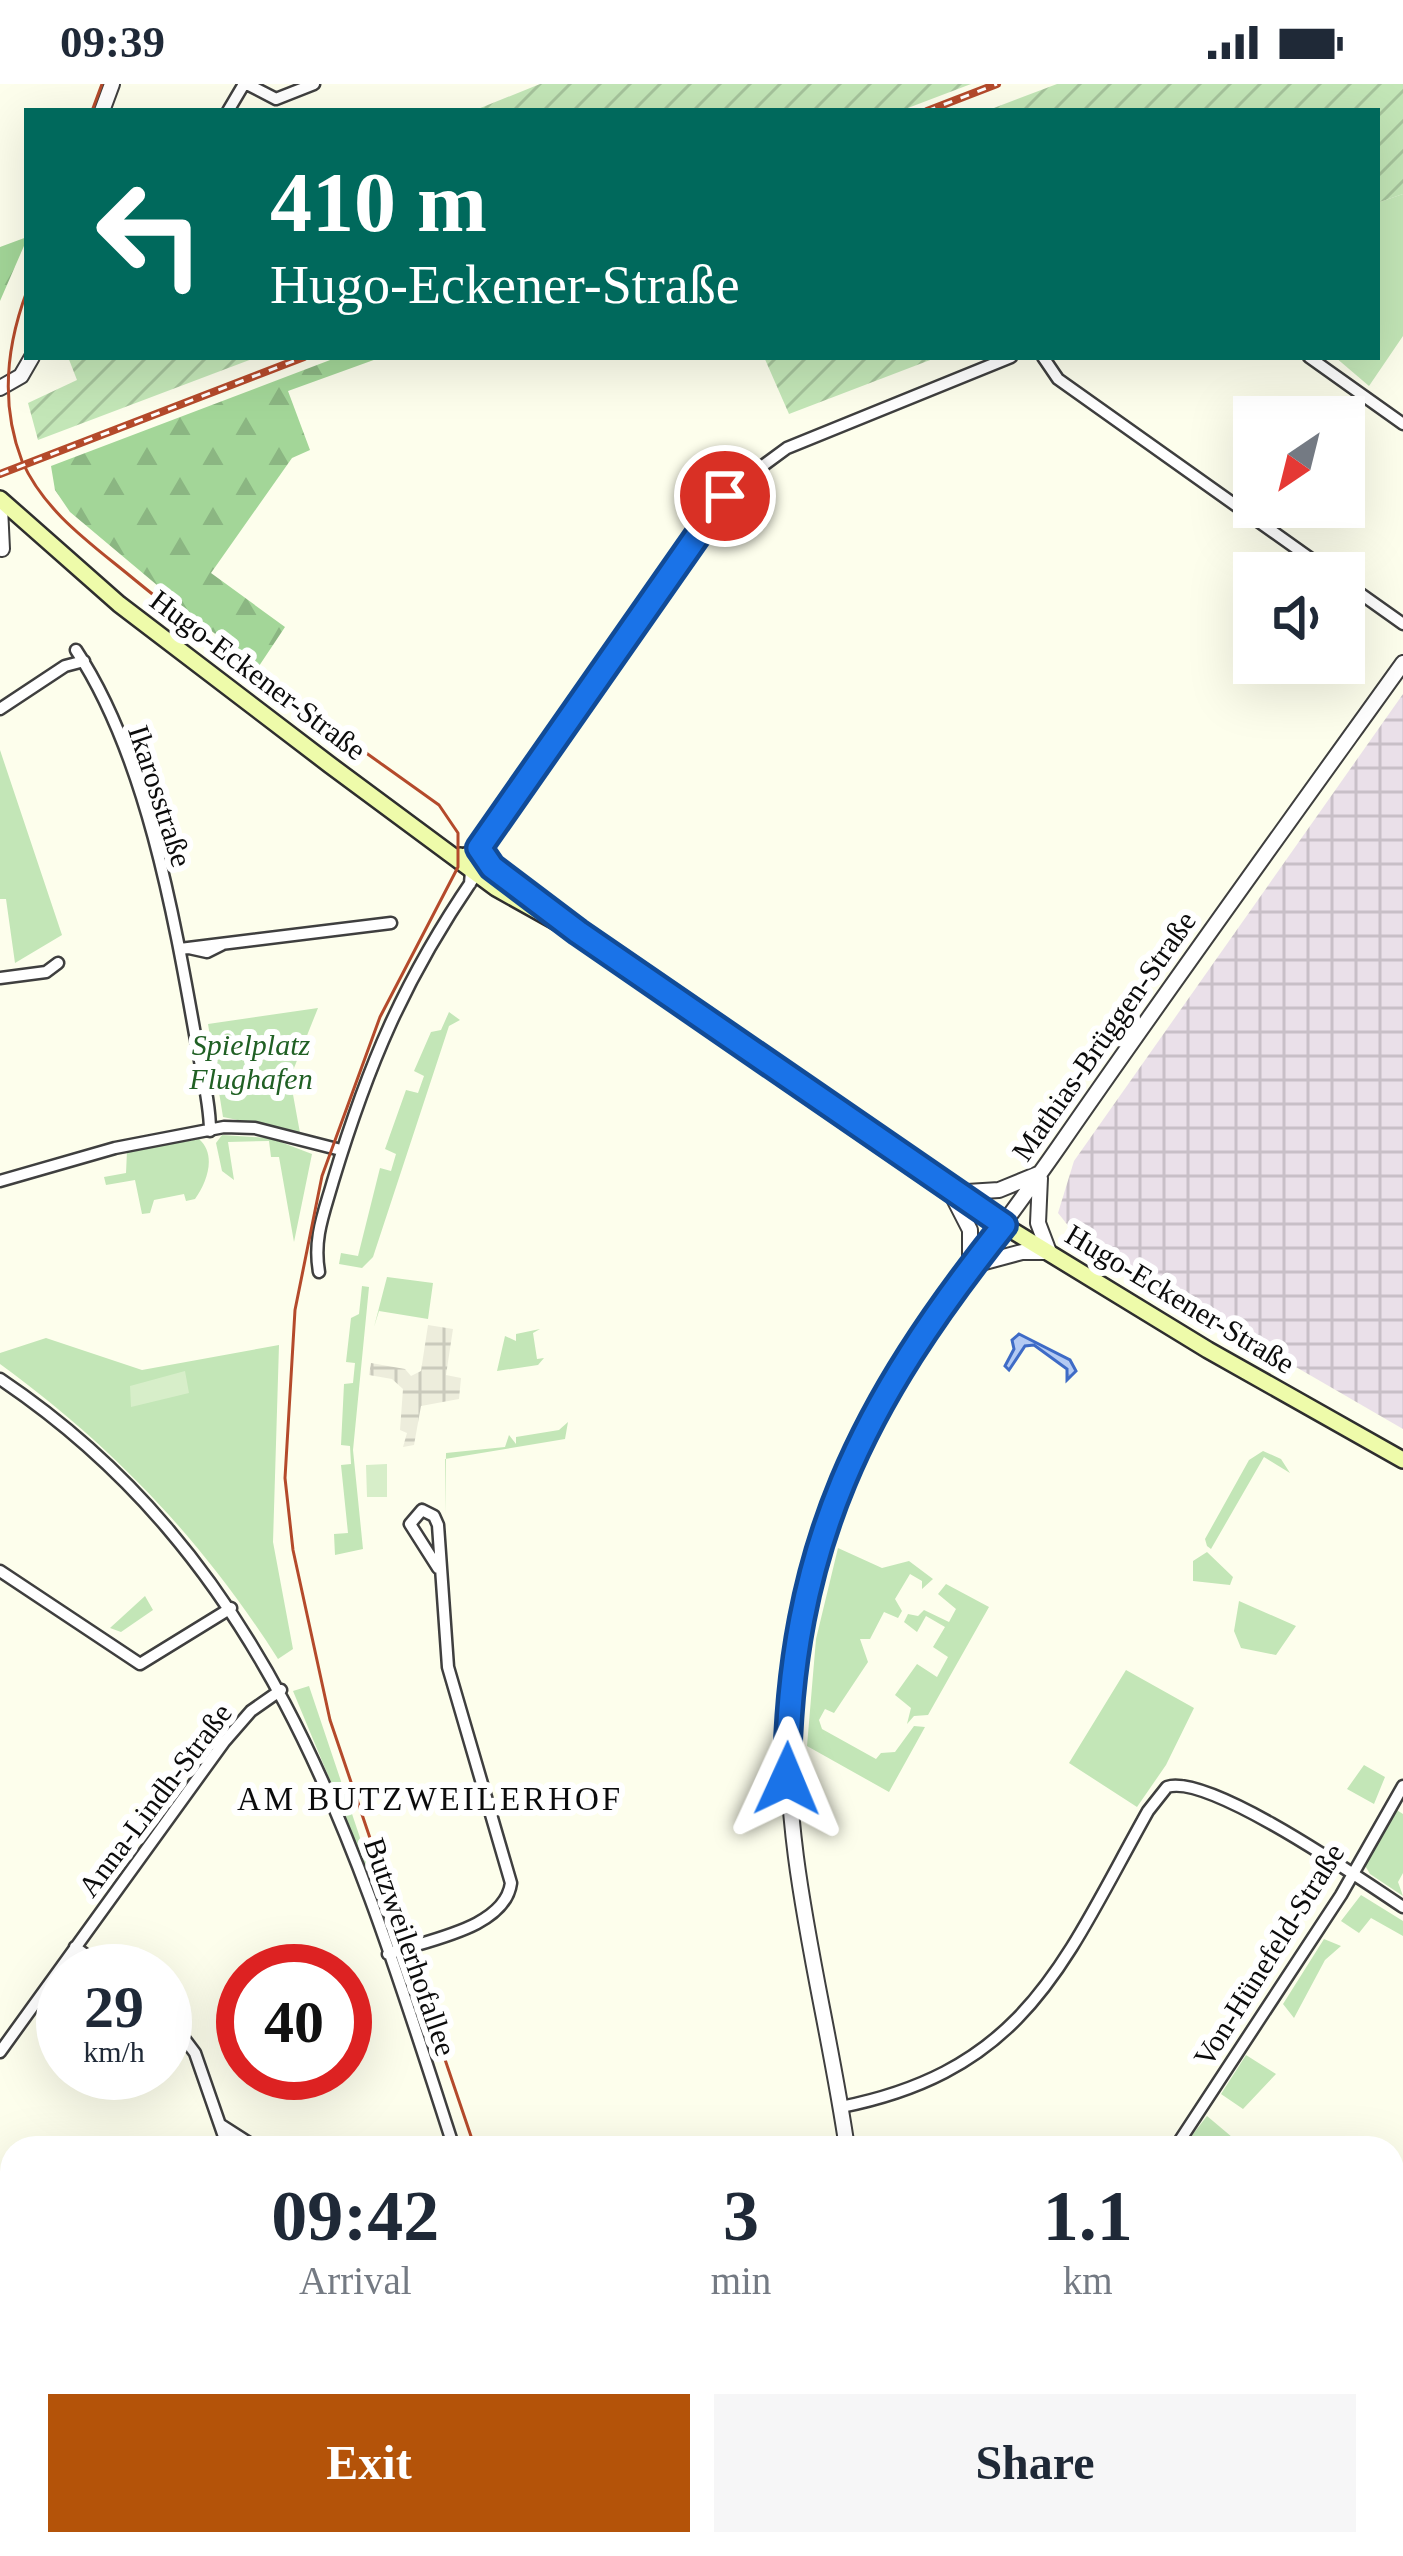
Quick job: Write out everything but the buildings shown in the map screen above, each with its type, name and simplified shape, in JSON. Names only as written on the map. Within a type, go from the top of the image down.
[{"type":"main road","name":"Hugo-Eckener-Straße","points":[[0,503],[136,618],[460,856],[578,932],[951,1192],[1403,1460]]},
{"type":"street","points":[[245,84],[276,99],[314,84]]},
{"type":"street","points":[[0,388],[21,376],[30,360]]},
{"type":"street","points":[[319,1272],[315,1247],[341,1150],[371,1059],[408,980],[738,484],[787,448],[1004,360]]},
{"type":"street","points":[[1045,360],[1058,379],[1301,552]]},
{"type":"street","points":[[1313,360],[1403,424]]},
{"type":"street","points":[[0,503],[1,550]]},
{"type":"street","points":[[1,550],[30,527]]},
{"type":"street","points":[[1365,597],[1403,624]]},
{"type":"street","name":"Ikarosstraße","points":[[0,709],[80,656],[134,784],[184,949],[210,1131]]},
{"type":"street","name":"Mathias-Brüggen-Straße","points":[[845,2136],[796,1882],[789,1823],[788,1731],[796,1626],[808,1574],[857,1442],[925,1327],[1004,1225],[1403,663]]},
{"type":"street","points":[[184,949],[207,952],[226,942],[391,922]]},
{"type":"street","points":[[0,978],[46,972],[58,963]]},
{"type":"street","points":[[0,1181],[115,1148],[210,1131],[255,1128],[341,1150]]},
{"type":"street","points":[[1040,1173],[1037,1215],[1049,1252],[1022,1252],[970,1266],[970,1230],[951,1192],[991,1192],[1040,1173]]},
{"type":"street","name":"Butzweilerhofallee","points":[[0,1379],[85,1443],[132,1489],[231,1608],[281,1690],[321,1773],[450,2136]]},
{"type":"street","points":[[388,1954],[488,1918],[509,1897],[511,1883],[448,1667],[438,1525],[434,1516],[422,1510],[410,1524],[438,1568]]},
{"type":"street","points":[[0,1571],[140,1664],[231,1608]]},
{"type":"street","name":"Anna-Lindh-Straße","points":[[77,1944],[224,1742],[251,1711],[281,1690]]},
{"type":"street","points":[[841,2107],[945,2074],[1014,2025],[1055,1976],[1148,1811],[1167,1787],[1196,1785],[1403,1906]]},
{"type":"street","name":"Von-Hünefeld-Straße","points":[[1184,2136],[1403,1786]]},
{"type":"street","name":"Anna-Lindh-Straße","points":[[0,2052],[36,2002]]},
{"type":"street","points":[[192,2049],[223,2136]]},
{"type":"street","points":[[218,2123],[238,2136]]},
{"type":"shaded area","points":[[1403,694],[1403,1429],[1083,1244],[1058,1213],[1074,1161]]},
{"type":"shaded area","points":[[428,1325],[453,1329],[446,1375],[461,1378],[459,1399],[421,1406],[414,1445],[403,1447],[407,1433],[400,1430],[403,1389],[392,1379],[369,1375],[371,1363],[405,1369],[411,1376],[421,1371]]},
{"type":"green space","points":[[540,84],[971,84],[908,108],[480,108]]},
{"type":"green space","points":[[1057,84],[1403,84],[1403,194],[1380,202],[1380,108],[994,108]]},
{"type":"green space","points":[[1403,194],[1403,336],[1369,386],[1339,360],[1380,360],[1380,202]]},
{"type":"green space","points":[[24,238],[0,301],[0,247]]},
{"type":"green space","points":[[69,360],[249,360],[38,440],[28,403],[77,380]]},
{"type":"green space","points":[[330,360],[374,360],[288,391],[310,450],[292,458],[211,573],[285,627],[257,669],[70,512],[55,490],[51,466]]},
{"type":"green space","points":[[765,360],[930,360],[789,414]]},
{"type":"green space","points":[[0,750],[62,935],[15,963],[6,899],[0,899]]},
{"type":"green space","name":"Spielplatz Flughafen","points":[[318,1008],[290,1078],[300,1133],[223,1117],[208,1024]]},
{"type":"green space","points":[[449,1012],[460,1020],[449,1026],[373,1257],[362,1268],[339,1264],[341,1253],[358,1256],[380,1168],[391,1171],[396,1154],[385,1149],[406,1090],[418,1093],[424,1076],[414,1071],[431,1032],[441,1030]]},
{"type":"green space","points":[[222,1135],[270,1138],[312,1154],[294,1242],[279,1157],[271,1157],[269,1141],[228,1142],[234,1180],[222,1171],[216,1143]]},
{"type":"green space","points":[[199,1139],[209,1161],[195,1199],[186,1201],[184,1194],[154,1200],[150,1213],[142,1214],[135,1180],[106,1185],[104,1177],[126,1173],[127,1151]]},
{"type":"green space","points":[[387,1277],[433,1283],[428,1319],[379,1311],[374,1327]]},
{"type":"green space","points":[[362,1286],[369,1287],[353,1450],[363,1549],[335,1555],[334,1534],[348,1533],[341,1465],[351,1464],[350,1446],[341,1445],[344,1384],[353,1383],[355,1363],[346,1362],[351,1318],[359,1314]]},
{"type":"green space","points":[[540,1329],[533,1333],[537,1359],[544,1358],[538,1365],[497,1371],[505,1336],[516,1341],[516,1334]]},
{"type":"green space","points":[[46,1338],[142,1370],[279,1345],[273,1542],[293,1649],[278,1659],[219,1574],[153,1498],[81,1428],[0,1364],[0,1353]]},
{"type":"green space","points":[[185,1371],[189,1393],[131,1407],[130,1386]]},
{"type":"green space","points":[[568,1422],[565,1439],[446,1459],[446,1453],[505,1447],[509,1435],[516,1444],[516,1437],[559,1430]]},
{"type":"green space","points":[[1263,1451],[1281,1459],[1290,1473],[1264,1457],[1211,1549],[1205,1539],[1249,1460]]},
{"type":"green space","points":[[387,1464],[387,1497],[367,1497],[366,1465]]},
{"type":"green space","points":[[838,1548],[882,1568],[909,1561],[933,1579],[922,1589],[922,1581],[910,1574],[895,1599],[902,1611],[898,1618],[884,1612],[870,1639],[860,1639],[868,1662],[834,1713],[825,1709],[819,1720],[822,1729],[876,1759],[881,1753],[895,1752],[914,1726],[925,1727],[889,1792],[807,1746],[816,1639]]},
{"type":"green space","points":[[1207,1552],[1233,1577],[1230,1585],[1193,1581],[1193,1561]]},
{"type":"green space","points":[[946,1584],[989,1607],[928,1715],[914,1716],[907,1724],[911,1708],[895,1695],[917,1664],[937,1677],[948,1657],[933,1647],[945,1627],[926,1616],[917,1632],[904,1622],[908,1614],[918,1616],[924,1610],[949,1622],[956,1609],[938,1594]]},
{"type":"green space","points":[[145,1596],[153,1610],[121,1632],[110,1628]]},
{"type":"green space","points":[[1239,1601],[1296,1626],[1276,1655],[1241,1648],[1234,1631]]},
{"type":"green space","points":[[1126,1670],[1194,1708],[1166,1765],[1137,1807],[1069,1763]]},
{"type":"green space","points":[[309,1686],[386,1915],[293,1691]]},
{"type":"green space","points":[[1364,1765],[1385,1777],[1374,1804],[1347,1789]]},
{"type":"green space","points":[[1395,1809],[1403,1814],[1403,1873],[1398,1882],[1403,1896],[1370,1874],[1364,1864]]},
{"type":"green space","points":[[1361,1895],[1403,1921],[1403,1936],[1371,1918],[1359,1933],[1341,1921]]},
{"type":"green space","points":[[1324,1939],[1341,1946],[1325,1960],[1294,2018],[1283,2004]]},
{"type":"green space","points":[[1246,2055],[1276,2074],[1243,2109],[1221,2094]]},
{"type":"green space","points":[[1207,2116],[1231,2136],[1191,2136]]},
{"type":"water","points":[[1019,1334],[1070,1360],[1076,1371],[1067,1380],[1067,1369],[1034,1345],[1025,1346],[1009,1370],[1005,1366],[1014,1349],[1012,1340]]},
{"type":"tram line","points":[[93,108],[102,84]]},
{"type":"tram line","points":[[24,301],[10,354],[8,397],[22,461],[43,497],[87,541],[172,610],[439,805],[458,833],[458,867],[380,1017],[322,1176],[295,1310],[285,1478],[293,1550],[330,1720],[471,2136]]},
{"type":"railway","points":[[935,108],[997,84]]},
{"type":"railway","points":[[0,474],[296,360]]},
{"type":"district","name":"AM BUTZWEILERHOF","points":[[430,1798]]},
{"type":"route","points":[[725,496],[479,848],[486,862],[578,932],[882,1146],[1004,1225],[925,1327],[857,1442],[808,1574],[796,1626],[787,1779]]}]
